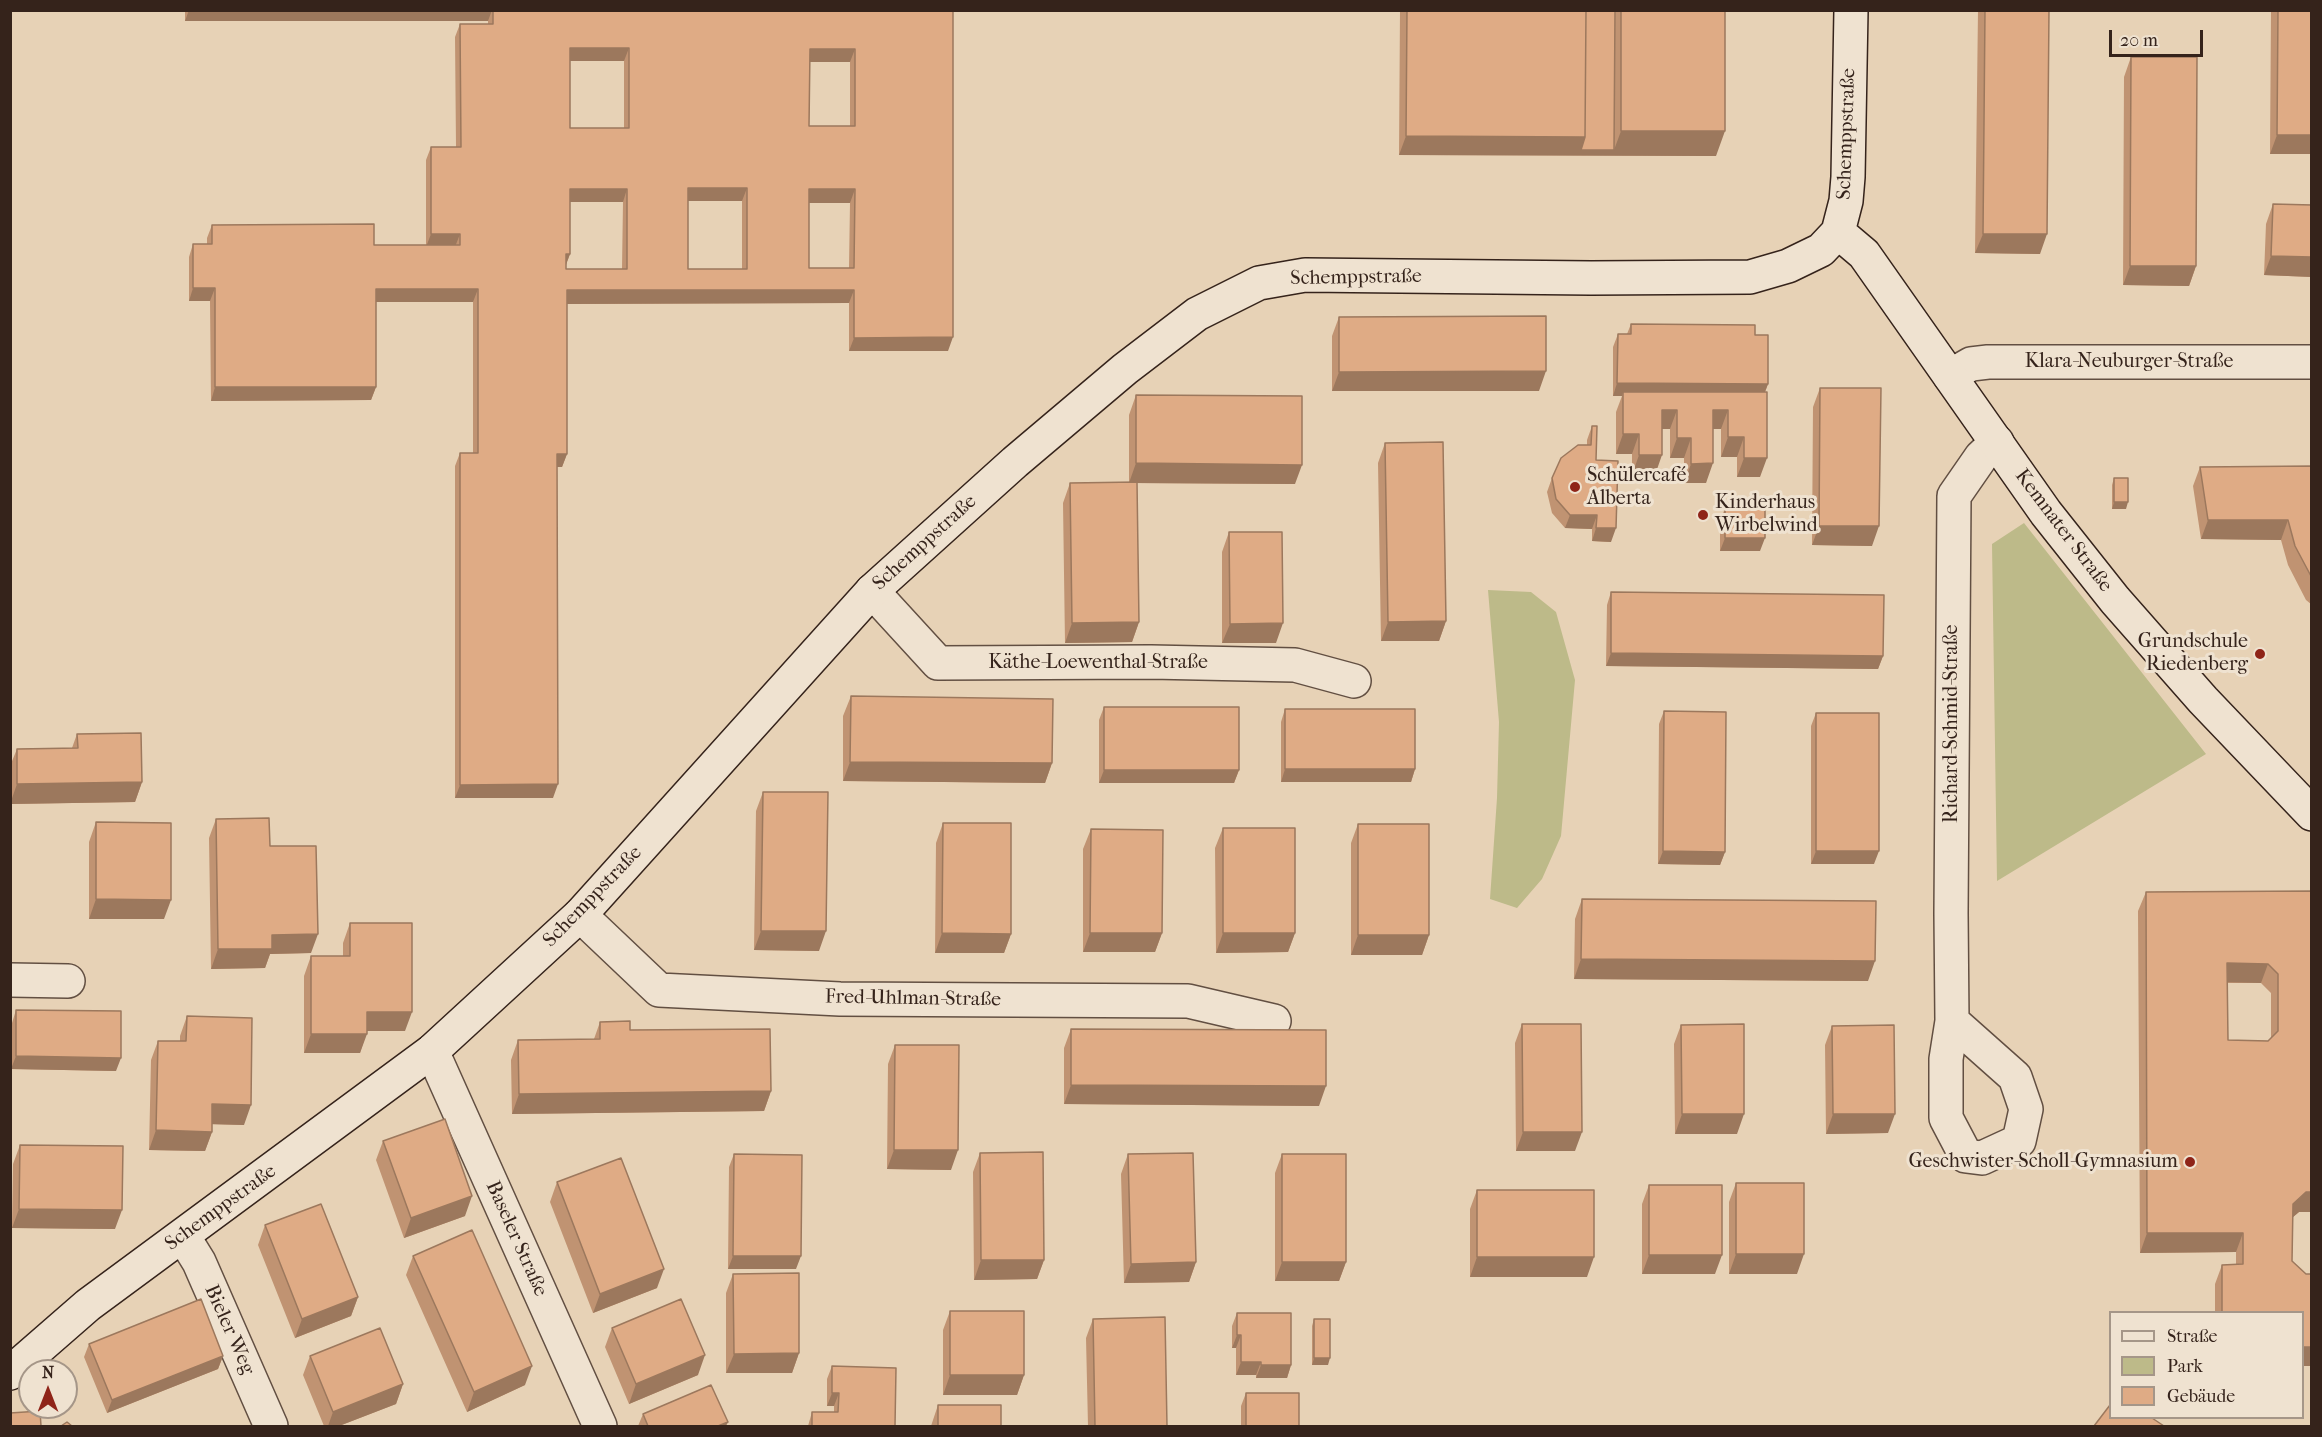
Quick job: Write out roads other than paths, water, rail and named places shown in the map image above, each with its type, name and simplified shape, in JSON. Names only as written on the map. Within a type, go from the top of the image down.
[{"type":"street","name":"Schemppstraße","points":[[10,1373],[88,1305],[432,1051],[580,915],[872,591],[1015,462],[1125,369],[1197,314],[1259,283],[1305,275],[1750,277],[1788,266],[1821,250],[1838,232],[1846,201],[1851,10]]},
{"type":"street","name":"Kemnater Straße","points":[[1838,232],[1864,254],[2046,513],[2115,600],[2203,700],[2312,814]]},
{"type":"street","name":"Klara-Neuburger-Straße","points":[[1950,376],[1971,364],[1988,362],[2312,362]]},
{"type":"street","name":"Richard-Schmid-Straße","points":[[1953,1021],[1951,914],[1954,496],[1981,457],[1997,442]]},
{"type":"street","name":"Käthe-Loewenthal-Straße","points":[[872,591],[938,663],[1151,662],[1295,665],[1354,681]]},
{"type":"street","name":"Fred-Uhlman-Straße","points":[[580,915],[658,990],[840,999],[1188,1001],[1274,1021]]},
{"type":"street","points":[[10,980],[68,981]]},
{"type":"street","name":"Baseler Straße","points":[[432,1051],[600,1426]]},
{"type":"street","name":"Bieler Weg","points":[[183,1236],[199,1262],[271,1426]]},
{"type":"place","name":"Schülercafé Alberta","points":[[1575,487]]},
{"type":"place","name":"Kinderhaus Wirbelwind","points":[[1703,515]]},
{"type":"place","name":"Grundschule Riedenberg","points":[[2260,654]]},
{"type":"place","name":"Geschwister-Scholl-Gymnasium","points":[[2190,1162]]}]
